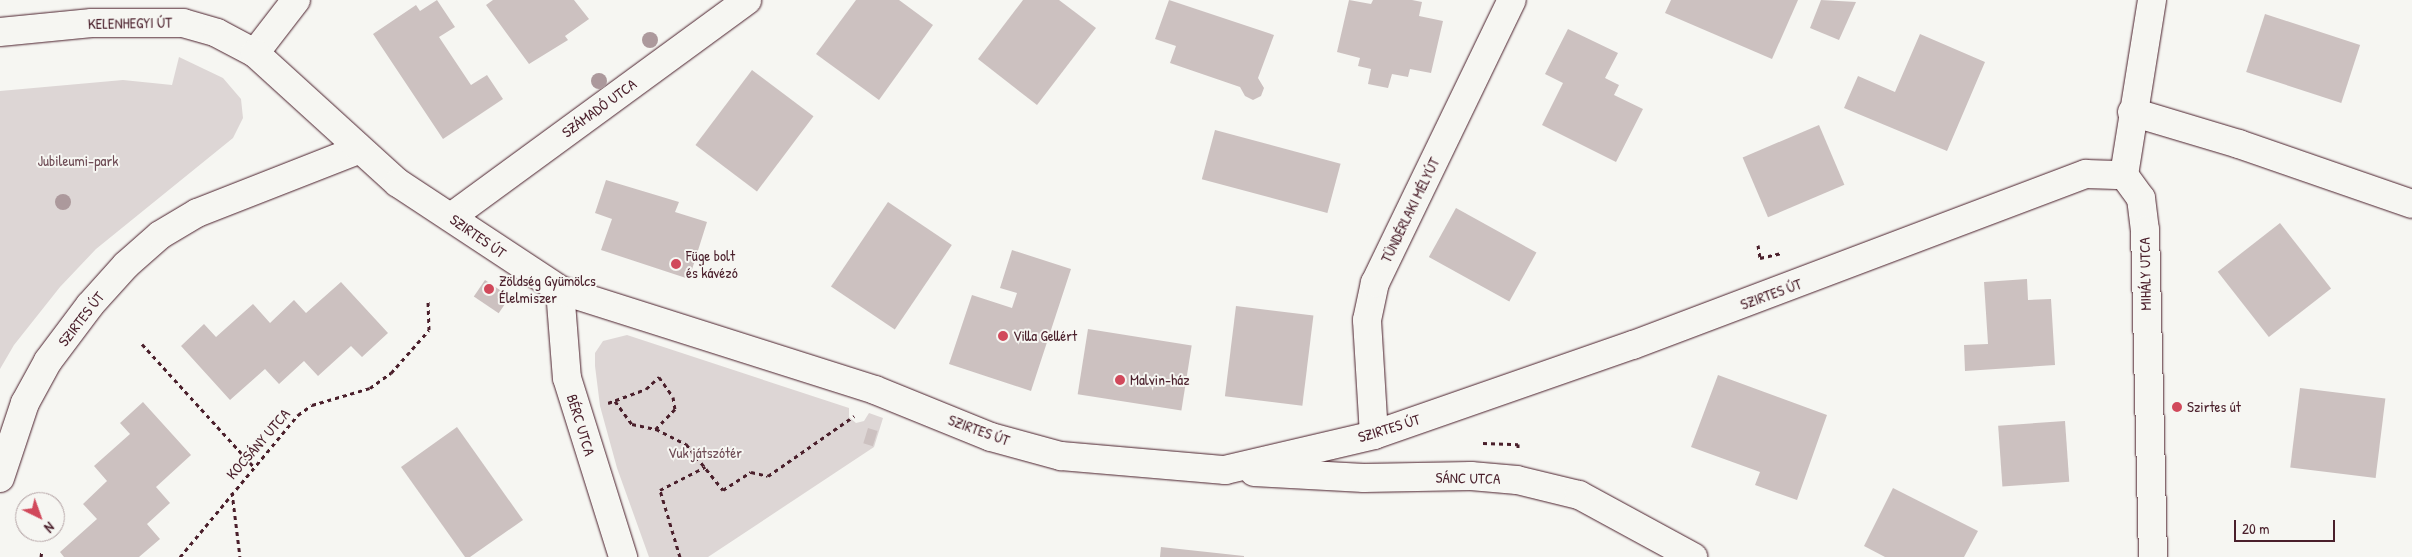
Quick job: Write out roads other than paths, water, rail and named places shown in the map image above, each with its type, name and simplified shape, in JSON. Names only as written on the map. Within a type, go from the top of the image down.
[{"type":"street","points":[[255,53],[296,0]]},
{"type":"street","name":"SZÁMADÓ UTCA","points":[[451,217],[747,0]]},
{"type":"street","name":"TÜNDÉRLAKI MÉLYÚT","points":[[1374,435],[1367,320],[1375,283],[1512,0]]},
{"type":"street","points":[[2124,175],[2132,112],[2152,0]]},
{"type":"street","name":"KELENHEGYI ÚT","points":[[0,32],[92,22],[183,23],[217,33],[255,53],[358,150]]},
{"type":"street","points":[[2132,112],[2239,144],[2412,204]]},
{"type":"street","name":"SZIRTES ÚT","points":[[0,478],[25,403],[48,361],[90,305],[126,265],[160,235],[197,213],[358,150],[398,183],[451,217],[531,273],[560,290],[875,390],[991,437],[1061,456],[1225,470],[1374,435],[1634,345],[2086,174],[2124,175]]},
{"type":"street","name":"MIHÁLY UTCA","points":[[2124,175],[2141,198],[2145,230],[2153,557]]},
{"type":"street","name":"BÉRC UTCA","points":[[560,290],[567,378],[623,557]]},
{"type":"street","name":"SÁNC UTCA","points":[[1225,470],[1364,478],[1471,476],[1517,480],[1579,495],[1693,557]]},
{"type":"place","name":"Füge bolt és kávézó","points":[[676,264]]},
{"type":"place","name":"Zöldség Gyümölcs Élelmiszer","points":[[489,289]]},
{"type":"place","name":"Villa Gellért","points":[[1003,336]]},
{"type":"place","name":"Malvin-ház","points":[[1120,380]]},
{"type":"place","name":"Szirtes út","points":[[2177,407]]},
{"type":"park label","name":"Jubileumi-park","points":[[78,161]]},
{"type":"park label","name":"Vuk játszótér","points":[[705,453]]}]
